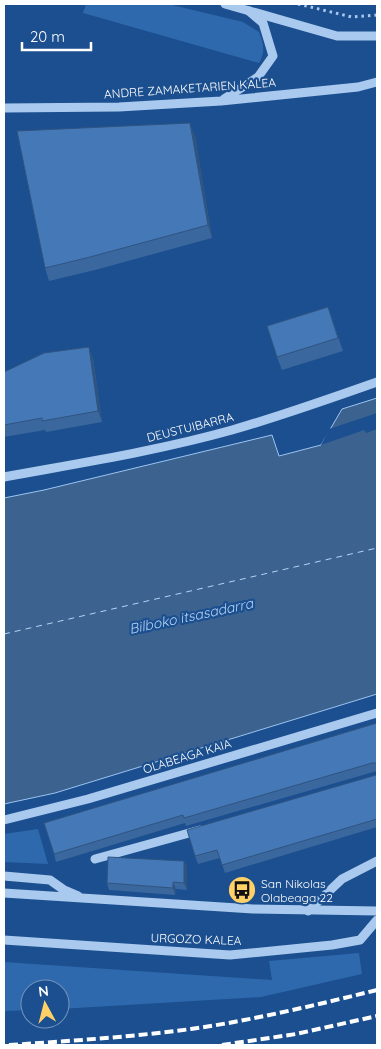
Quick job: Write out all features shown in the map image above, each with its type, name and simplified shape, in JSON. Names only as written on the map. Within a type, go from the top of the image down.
[{"type":"street","points":[[225,4],[337,36],[377,36]]},
{"type":"street","points":[[221,101],[258,77],[273,56],[263,24],[248,10]]},
{"type":"street","name":"ANDRE ZAMAKETARIEN KALEA","points":[[4,108],[119,107],[221,101],[358,86],[377,82]]},
{"type":"street","name":"DEUSTUIBARRA","points":[[4,477],[114,457],[231,430],[309,406],[377,382]]},
{"type":"street","name":"OLABEAGA KAIA","points":[[4,820],[88,799],[377,713]]},
{"type":"street","points":[[95,860],[210,827]]},
{"type":"street","points":[[308,911],[342,879],[377,861]]},
{"type":"street","points":[[4,876],[50,880],[64,890],[86,899]]},
{"type":"street","points":[[4,894],[253,910],[377,910]]},
{"type":"street","name":"URGOZO KALEA","points":[[4,940],[230,955],[332,945],[360,940],[377,920]]},
{"type":"path","points":[[298,4],[352,17],[377,15]]},
{"type":"shaded area","points":[[86,4],[168,4],[243,22],[259,32],[263,44],[263,55],[259,63],[83,13]]},
{"type":"shaded area","points":[[38,829],[48,864],[4,862],[4,834]]},
{"type":"shaded area","points":[[359,953],[362,974],[261,997],[70,1008],[70,979],[20,979],[20,1010],[4,1011],[4,962],[272,980],[269,961]]},
{"type":"water","name":"Bilboko itsasadarra","points":[[377,398],[377,694],[55,793],[4,804],[4,498],[272,435],[279,456],[321,445],[342,409]]},
{"type":"pier","points":[[377,413],[377,429],[366,433],[364,430],[321,445],[329,429]]},
{"type":"building","points":[[190,123],[208,225],[45,268],[17,131]]},
{"type":"building","points":[[328,307],[338,338],[277,357],[267,326]]},
{"type":"building","points":[[89,347],[98,411],[42,421],[42,418],[4,425],[4,372],[44,353]]},
{"type":"building","points":[[377,723],[377,764],[372,763],[184,818],[183,815],[54,854],[44,823]]},
{"type":"building","points":[[377,774],[377,819],[222,865],[217,850],[195,856],[187,830]]},
{"type":"building","points":[[108,857],[184,861],[184,883],[173,882],[173,888],[107,883]]},
{"type":"ferry route","points":[[4,634],[377,548]]},
{"type":"railway","points":[[9,1045],[123,1037],[191,1029],[261,1017],[377,990]]},
{"type":"railway","points":[[222,1045],[296,1034],[377,1016]]},
{"type":"place","name":"San Nikolas Olabeaga 22","points":[[242,890]]}]
